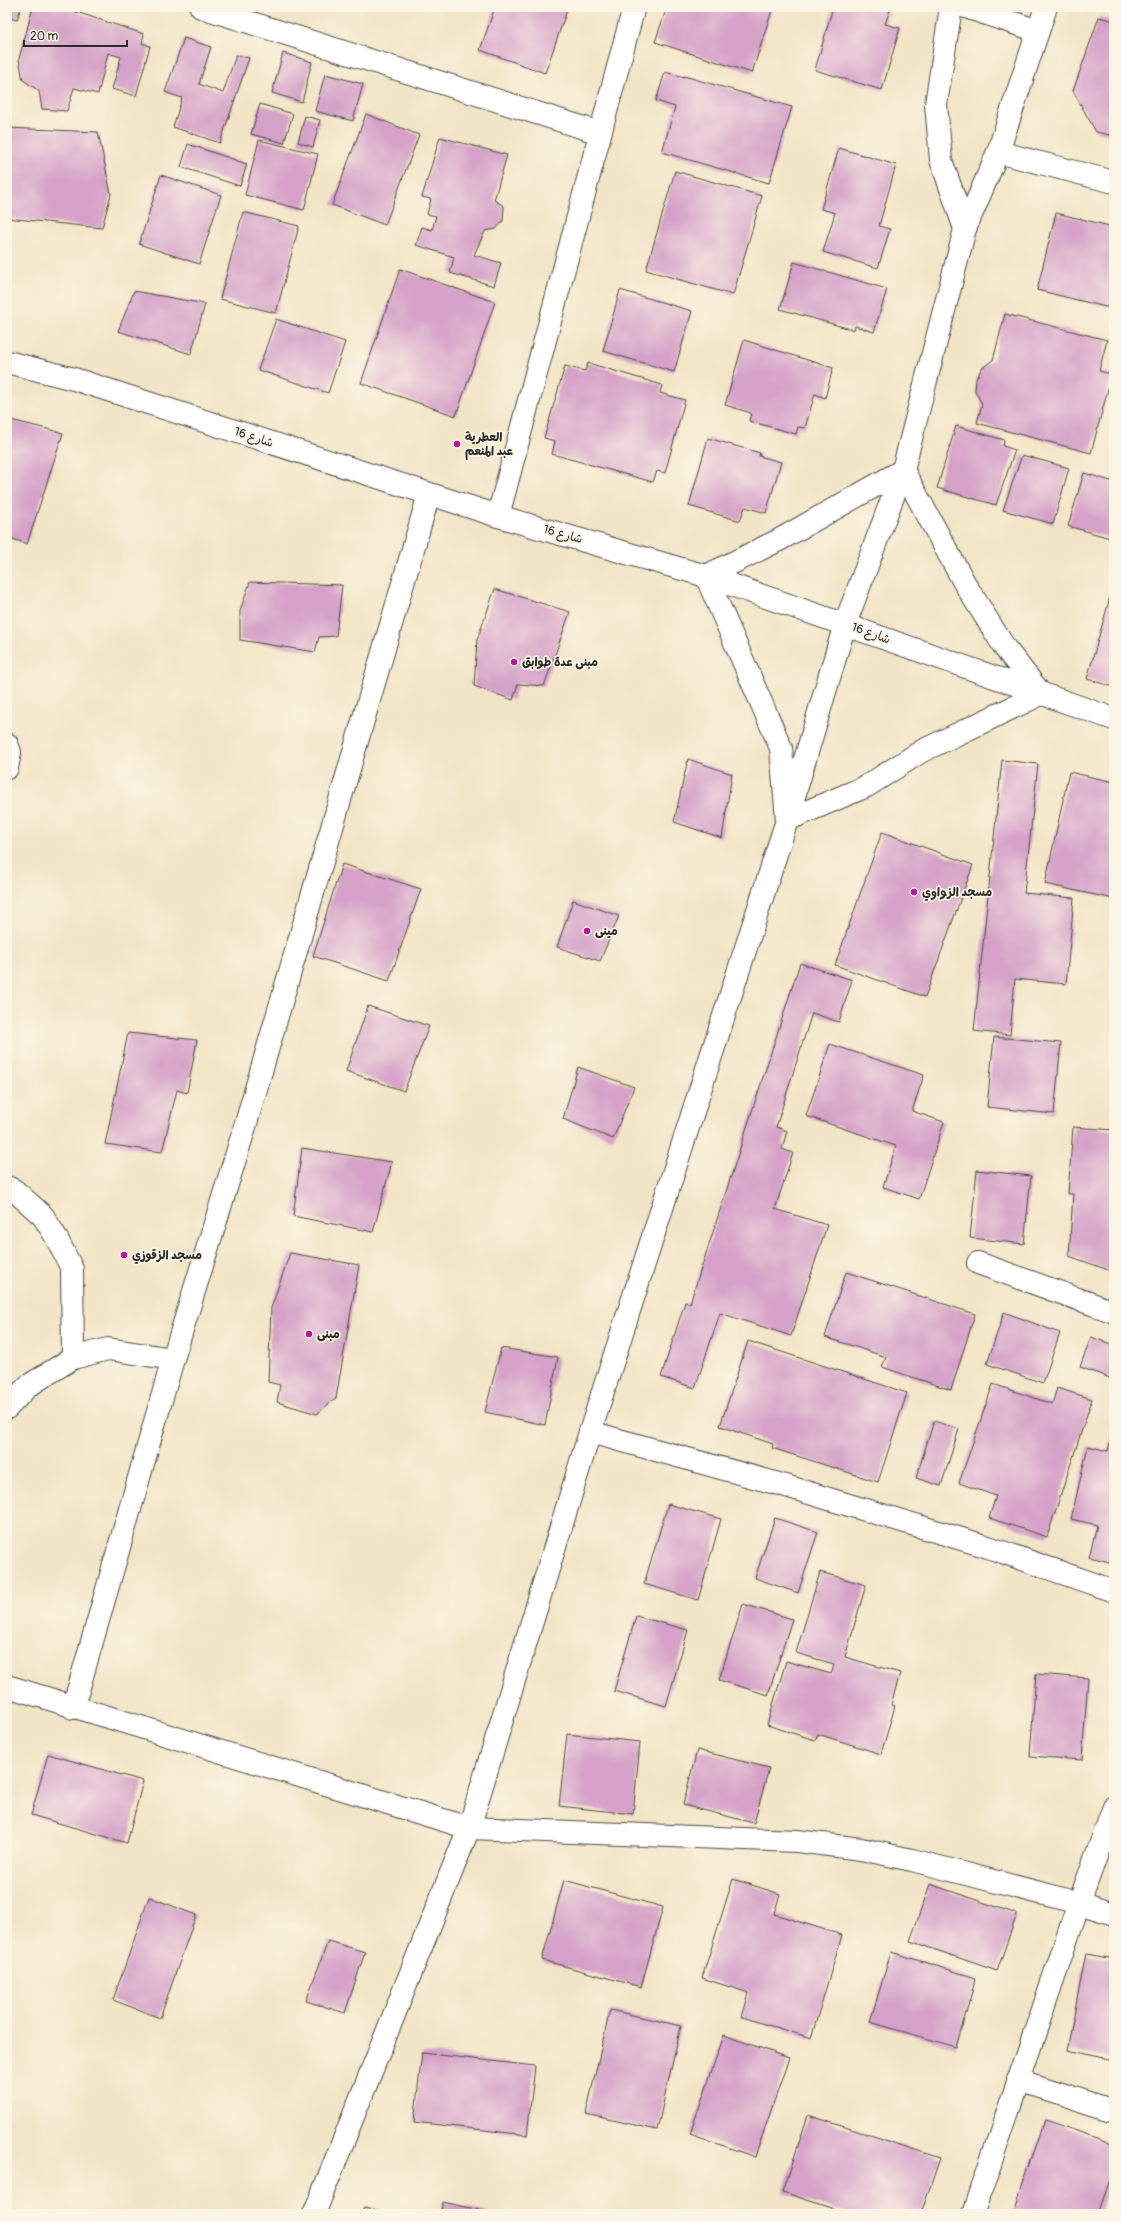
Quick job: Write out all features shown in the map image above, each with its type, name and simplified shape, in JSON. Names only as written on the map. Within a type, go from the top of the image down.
[{"type":"street","points":[[201,7],[600,133]]},
{"type":"street","points":[[498,516],[634,7]]},
{"type":"street","points":[[950,7],[936,104],[941,160],[965,230]]},
{"type":"street","points":[[966,7],[1038,31]]},
{"type":"street","points":[[314,2214],[469,1828],[590,1432],[787,820],[845,624],[903,470],[965,230],[998,152],[1046,7]]},
{"type":"street","points":[[998,152],[1114,182]]},
{"type":"street","name":"شارع 16","points":[[7,362],[74,379],[498,516],[706,576],[1114,719]]},
{"type":"street","points":[[787,820],[781,748],[706,576],[779,540],[903,470]]},
{"type":"street","points":[[787,820],[867,786],[922,750],[1041,694],[1005,648],[965,584],[903,470]]},
{"type":"street","points":[[73,1708],[173,1359],[244,1130],[429,494]]},
{"type":"street","points":[[7,744],[10,752],[7,768]]},
{"type":"street","points":[[7,1187],[14,1190],[43,1216],[72,1269],[73,1358]]},
{"type":"street","points":[[978,1263],[1114,1312]]},
{"type":"street","points":[[7,1408],[28,1386],[73,1358],[108,1349],[173,1359]]},
{"type":"street","points":[[590,1432],[786,1486],[966,1540],[1114,1591]]},
{"type":"street","points":[[7,1686],[73,1708],[469,1828],[797,1841],[861,1849],[912,1860],[1079,1903],[1114,1914]]},
{"type":"street","points":[[973,2214],[1079,1903],[1114,1807]]},
{"type":"street","points":[[1018,2080],[1114,2111]]},
{"type":"building","points":[[7,7],[21,7],[17,20],[7,17]]},
{"type":"building","points":[[33,7],[61,7],[144,34],[142,43],[150,46],[136,96],[112,89],[121,57],[108,53],[98,94],[74,88],[67,111],[42,109],[39,91],[23,80],[19,59]]},
{"type":"building","points":[[495,7],[558,7],[567,10],[545,73],[480,50]]},
{"type":"building","points":[[667,7],[773,7],[752,73],[655,42]]},
{"type":"building","points":[[833,7],[891,7],[885,24],[900,28],[882,90],[815,70]]},
{"type":"building","points":[[1099,17],[1114,21],[1114,136],[1096,132],[1073,91]]},
{"type":"building","points":[[184,38],[211,47],[199,84],[223,93],[236,55],[249,58],[220,143],[173,127],[182,98],[165,92]]},
{"type":"building","points":[[283,53],[312,62],[302,102],[272,93]]},
{"type":"building","points":[[665,72],[792,107],[769,183],[662,152],[675,107],[656,101]]},
{"type":"building","points":[[325,74],[363,84],[353,121],[315,111]]},
{"type":"building","points":[[260,104],[293,114],[284,143],[251,134]]},
{"type":"building","points":[[366,114],[419,135],[385,225],[332,205]]},
{"type":"building","points":[[305,116],[320,120],[313,147],[298,142]]},
{"type":"building","points":[[7,128],[98,132],[111,194],[102,228],[7,218]]},
{"type":"building","points":[[440,137],[507,155],[494,200],[504,206],[503,221],[496,229],[485,231],[474,255],[501,263],[494,286],[450,273],[454,257],[416,245],[422,227],[432,230],[436,216],[427,214],[431,199],[422,197]]},
{"type":"building","points":[[259,140],[318,154],[304,210],[245,195]]},
{"type":"building","points":[[188,144],[247,164],[240,186],[181,167]]},
{"type":"building","points":[[839,148],[896,165],[879,226],[890,229],[878,268],[823,252],[835,213],[821,209]]},
{"type":"building","points":[[675,171],[762,196],[733,295],[646,270]]},
{"type":"building","points":[[161,175],[221,195],[199,264],[139,244]]},
{"type":"building","points":[[243,212],[299,226],[276,313],[220,299]]},
{"type":"building","points":[[1056,213],[1114,227],[1114,309],[1037,290]]},
{"type":"building","points":[[794,262],[887,289],[874,332],[855,326],[854,330],[780,309]]},
{"type":"building","points":[[400,269],[495,302],[456,416],[361,383]]},
{"type":"building","points":[[620,290],[692,311],[674,372],[603,351]]},
{"type":"building","points":[[134,291],[205,304],[191,354],[118,331]]},
{"type":"building","points":[[1005,314],[1107,340],[1099,371],[1112,374],[1091,453],[977,423],[982,404],[975,391],[976,379],[982,368],[993,360]]},
{"type":"building","points":[[276,319],[345,342],[328,393],[258,370]]},
{"type":"building","points":[[744,340],[833,368],[825,398],[815,394],[805,428],[798,427],[796,434],[749,421],[751,413],[725,405]]},
{"type":"building","points":[[588,363],[662,385],[660,393],[685,400],[665,473],[657,471],[653,482],[552,454],[555,441],[544,438],[565,366],[585,371]]},
{"type":"building","points":[[7,419],[63,433],[27,544],[7,537]]},
{"type":"building","points":[[956,426],[1004,440],[1003,446],[1015,450],[996,505],[937,488]]},
{"type":"building","points":[[708,438],[760,453],[759,456],[781,462],[766,513],[745,507],[740,521],[689,506]]},
{"type":"building","points":[[1022,455],[1069,468],[1053,524],[1003,510]]},
{"type":"building","points":[[1084,473],[1114,482],[1114,539],[1068,526]]},
{"type":"building","points":[[250,582],[342,585],[336,636],[319,637],[315,652],[240,640],[240,611]]},
{"type":"building","points":[[1114,583],[1114,687],[1087,679]]},
{"type":"building","name":"مبنى عدة طوابق","points":[[495,589],[570,612],[544,686],[518,684],[513,700],[474,686],[477,640]]},
{"type":"building","points":[[688,759],[732,774],[722,838],[674,822]]},
{"type":"building","points":[[1002,760],[1038,764],[1024,893],[1074,898],[1066,984],[1015,979],[1010,1035],[974,1031]]},
{"type":"building","points":[[1069,772],[1114,782],[1114,899],[1045,884]]},
{"type":"building","points":[[882,832],[973,865],[925,997],[835,965]]},
{"type":"building","points":[[342,864],[421,889],[389,981],[313,956]]},
{"type":"building","name":"مينى","points":[[573,900],[619,916],[600,961],[557,947]]},
{"type":"building","points":[[800,963],[852,980],[839,1022],[812,1013],[776,1127],[787,1131],[782,1149],[793,1153],[775,1209],[827,1225],[791,1336],[720,1313],[695,1388],[661,1377],[685,1302],[690,1303]]},
{"type":"building","points":[[368,1006],[429,1026],[404,1091],[346,1071]]},
{"type":"building","points":[[128,1033],[197,1040],[187,1093],[177,1090],[162,1152],[105,1144]]},
{"type":"building","points":[[994,1037],[1061,1043],[1054,1114],[987,1107]]},
{"type":"building","points":[[830,1044],[924,1075],[912,1111],[944,1122],[919,1199],[883,1187],[896,1146],[806,1116]]},
{"type":"building","points":[[578,1067],[634,1087],[613,1139],[563,1119]]},
{"type":"building","points":[[1073,1127],[1114,1130],[1114,1272],[1069,1256],[1073,1194],[1068,1194]]},
{"type":"building","points":[[302,1148],[392,1162],[373,1232],[293,1216]]},
{"type":"building","points":[[977,1170],[1031,1176],[1024,1244],[970,1238]]},
{"type":"building","name":"مبنى","points":[[290,1253],[359,1265],[336,1398],[317,1414],[277,1402],[280,1385],[268,1382],[271,1308]]},
{"type":"building","points":[[846,1272],[975,1314],[951,1390],[882,1367],[886,1357],[825,1337]]},
{"type":"building","points":[[1004,1312],[1060,1333],[1043,1383],[987,1364]]},
{"type":"building","points":[[1091,1337],[1114,1345],[1114,1368],[1110,1378],[1080,1367]]},
{"type":"building","points":[[748,1341],[907,1393],[878,1482],[772,1448],[773,1444],[720,1426]]},
{"type":"building","points":[[501,1348],[558,1357],[545,1425],[485,1412]]},
{"type":"building","points":[[993,1384],[1052,1404],[1057,1388],[1092,1399],[1047,1537],[989,1518],[996,1496],[959,1483]]},
{"type":"building","points":[[934,1421],[959,1429],[941,1486],[916,1478]]},
{"type":"building","points":[[1114,1426],[1114,1563],[1089,1557],[1097,1525],[1071,1519],[1088,1446],[1108,1451]]},
{"type":"building","points":[[668,1504],[721,1519],[698,1600],[644,1584]]},
{"type":"building","points":[[775,1518],[818,1532],[798,1593],[755,1578]]},
{"type":"building","points":[[820,1572],[866,1585],[845,1657],[900,1673],[891,1705],[895,1706],[881,1754],[818,1734],[815,1740],[767,1725],[786,1661],[831,1674],[832,1672],[834,1664],[796,1653]]},
{"type":"building","points":[[743,1604],[792,1619],[768,1695],[719,1680]]},
{"type":"building","points":[[636,1616],[688,1630],[666,1706],[614,1691]]},
{"type":"building","points":[[1036,1674],[1088,1678],[1082,1760],[1030,1756]]},
{"type":"building","points":[[567,1734],[640,1742],[633,1814],[559,1806]]},
{"type":"building","points":[[697,1750],[769,1768],[754,1823],[683,1805]]},
{"type":"building","points":[[48,1754],[143,1781],[127,1843],[31,1815]]},
{"type":"building","points":[[733,1879],[780,1894],[774,1914],[842,1935],[811,2038],[742,2017],[749,1993],[702,1978]]},
{"type":"building","points":[[564,1880],[663,1907],[641,1987],[542,1960]]},
{"type":"building","points":[[930,1884],[1017,1914],[997,1971],[910,1941]]},
{"type":"building","points":[[149,1897],[196,1915],[160,2018],[113,2000]]},
{"type":"building","points":[[328,1941],[365,1952],[345,2013],[306,2001]]},
{"type":"building","points":[[891,1952],[976,1978],[956,2047],[870,2022]]},
{"type":"building","points":[[1086,1954],[1114,1959],[1114,2060],[1067,2050]]},
{"type":"building","points":[[610,2010],[681,2026],[657,2130],[586,2114]]},
{"type":"building","points":[[724,2035],[789,2058],[755,2157],[690,2134]]},
{"type":"building","points":[[422,2053],[535,2066],[527,2135],[414,2122]]},
{"type":"building","points":[[808,2115],[940,2158],[921,2214],[849,2214],[783,2192]]},
{"type":"building","points":[[1045,2120],[1114,2144],[1114,2171],[1099,2214],[1013,2214]]},
{"type":"building","points":[[443,2202],[489,2212],[488,2214],[440,2214]]},
{"type":"building","points":[[364,2207],[392,2213],[392,2214],[362,2214]]},
{"type":"place","name":"العطرية عبد المنعم","points":[[457,444]]},
{"type":"place","name":"مبنى عدة طوابق","points":[[514,662]]},
{"type":"place","name":"مسجد الزواوي","points":[[914,892]]},
{"type":"place","name":"مينى","points":[[587,931]]},
{"type":"place","name":"مسجد الزقوزي","points":[[124,1255]]},
{"type":"place","name":"مبنى","points":[[309,1334]]}]
